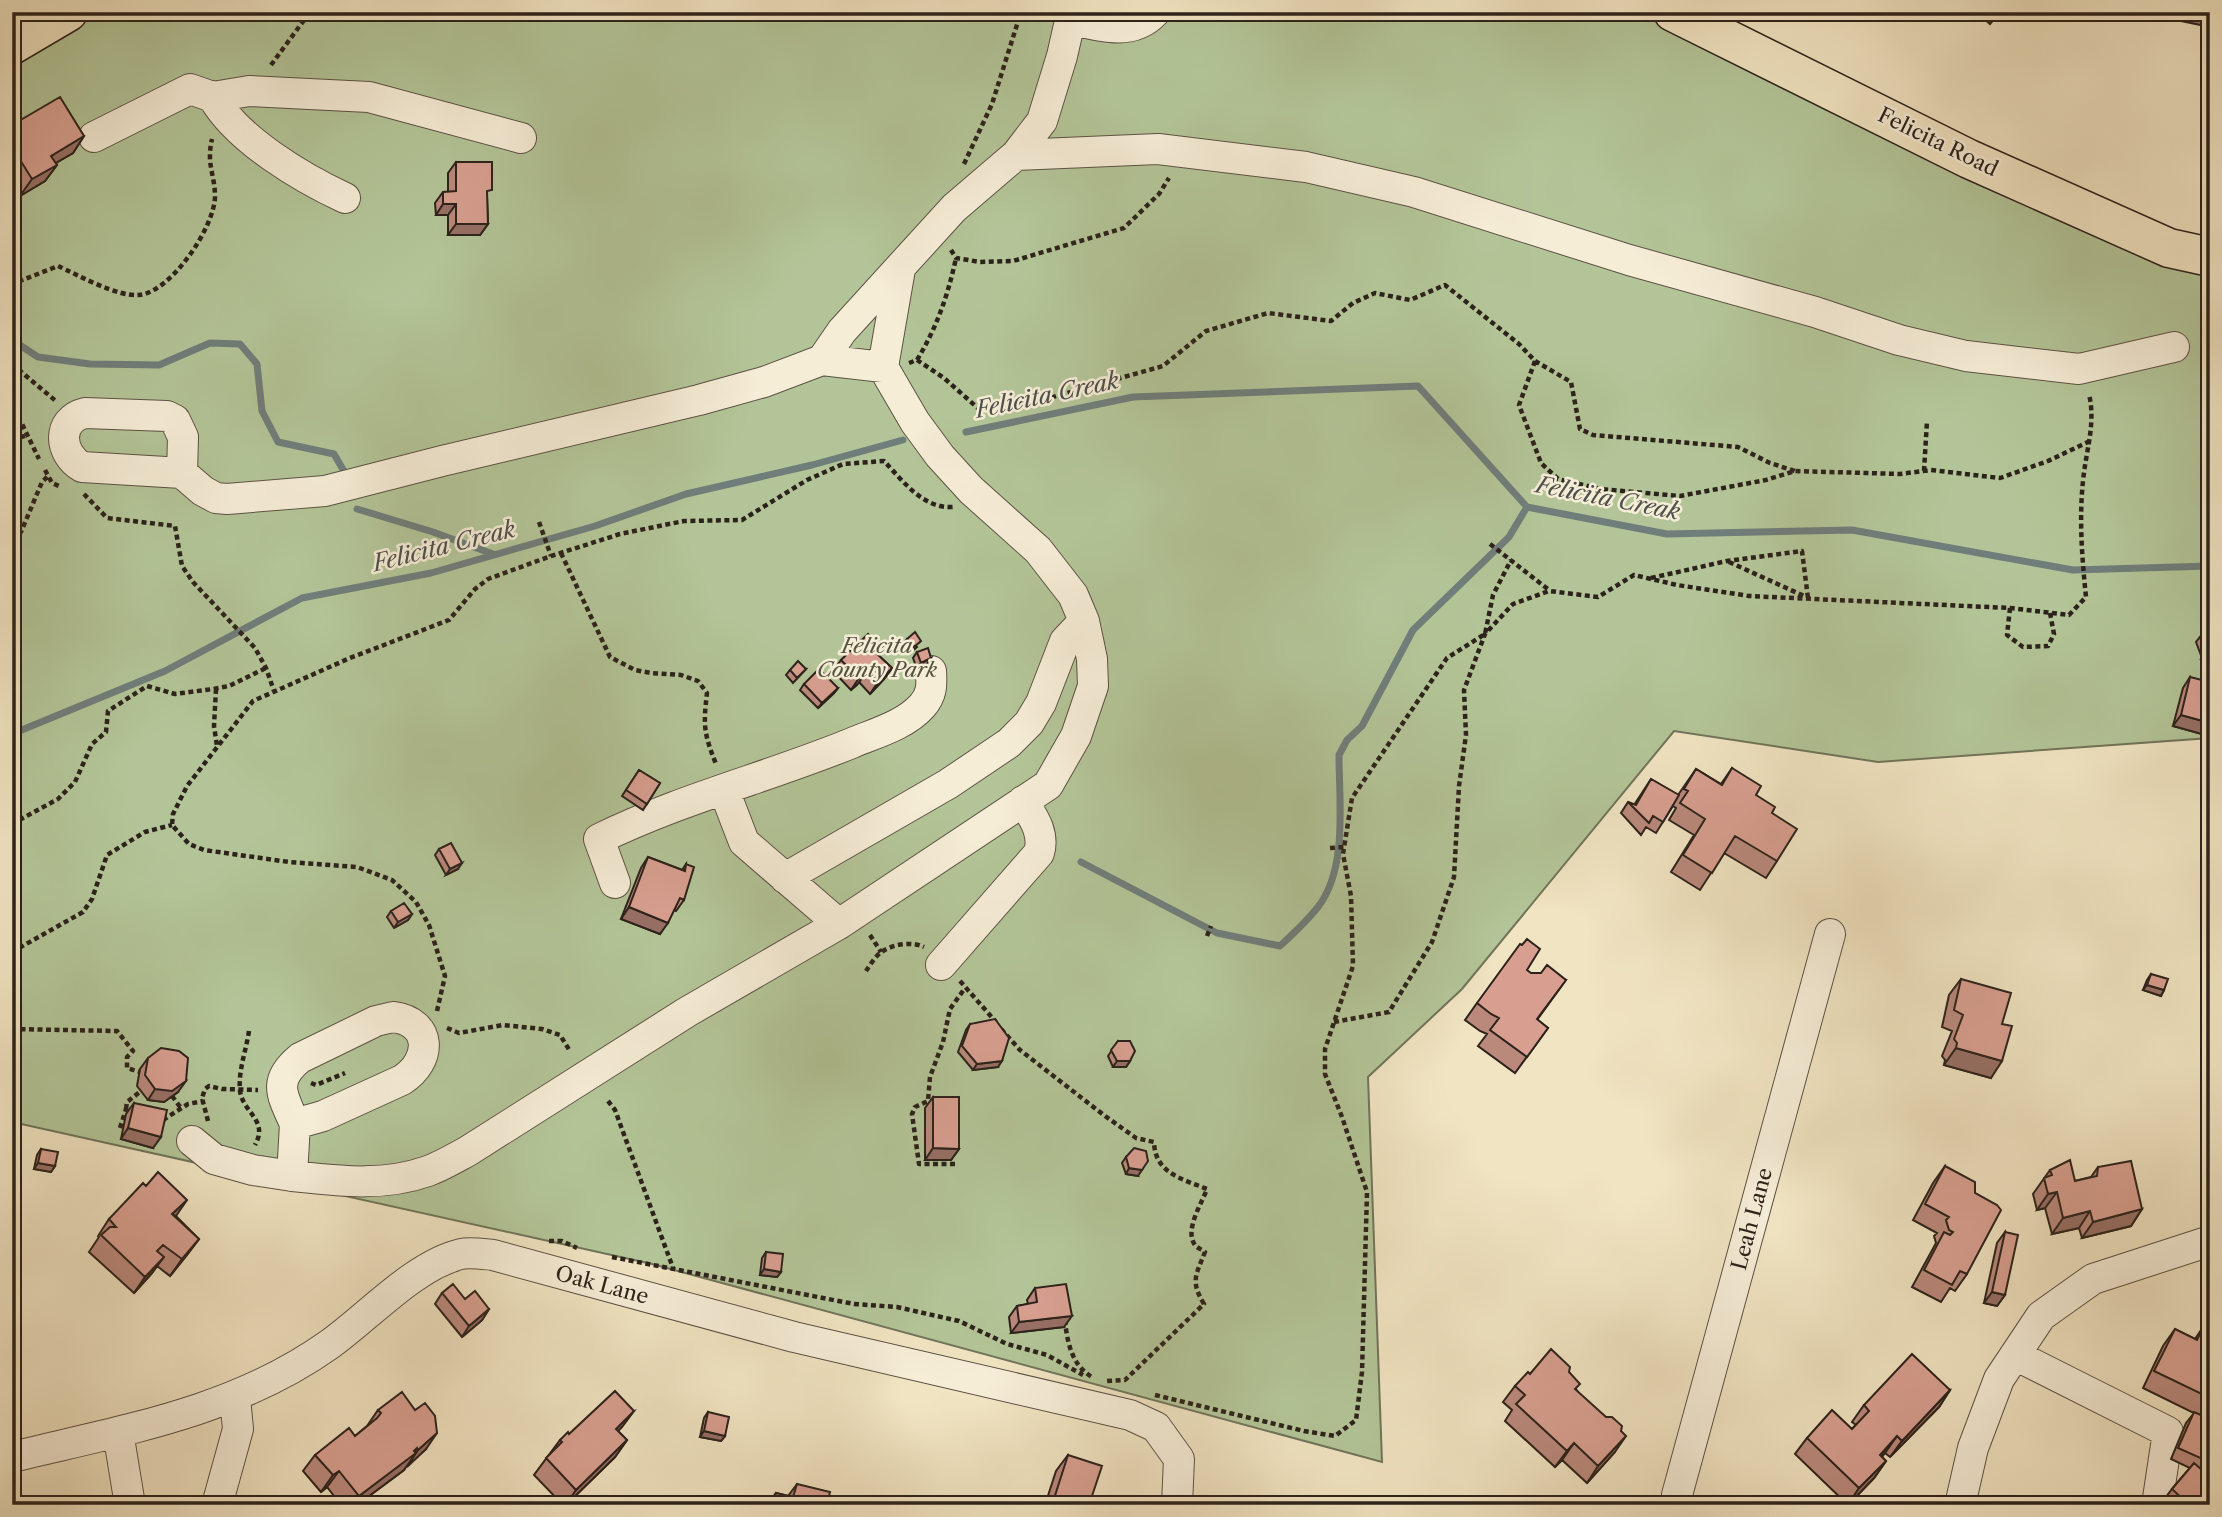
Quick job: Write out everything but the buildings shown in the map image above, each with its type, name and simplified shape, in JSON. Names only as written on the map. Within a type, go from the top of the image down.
[{"type":"main road","points":[[22,30],[68,12]]},
{"type":"main road","name":"Felicita Road","points":[[1673,12],[1969,159],[2169,248],[2210,257]]},
{"type":"street","points":[[822,360],[842,331],[954,208],[1016,155],[1042,121],[1071,16],[1104,27],[1135,28],[1155,12]]},
{"type":"street","points":[[94,137],[190,89],[218,105],[248,137],[308,180],[345,198]]},
{"type":"street","points":[[218,105],[249,91],[369,97],[521,138]]},
{"type":"street","points":[[1016,155],[1158,149],[1306,167],[1414,192],[1629,260],[1815,312],[1899,340],[1966,356],[2083,369],[2174,347]]},
{"type":"street","points":[[203,1136],[214,1159],[253,1170],[292,1176],[361,1182],[391,1181],[432,1170],[468,1151],[687,1012],[839,924],[1048,785],[1062,763],[1086,712],[1093,686],[1092,659],[1084,621],[1073,595],[1048,561],[940,456],[915,422],[885,368],[900,269]]},
{"type":"street","points":[[182,473],[183,437],[175,420],[167,416],[85,412],[66,426],[64,445],[72,461],[82,467],[182,473],[216,498],[325,491],[699,400],[774,379],[822,360],[885,368]]},
{"type":"street","points":[[785,878],[948,784],[1009,743],[1029,723],[1041,703],[1065,641],[1084,621]]},
{"type":"street","points":[[615,883],[598,839],[643,817],[804,763],[896,725],[922,706],[932,691],[932,671]]},
{"type":"street","points":[[724,790],[744,842],[839,924]]},
{"type":"street","points":[[944,962],[1039,853],[1039,826],[1023,801]]},
{"type":"street","name":"Leah Lane","points":[[1678,1505],[1677,1495],[1830,934]]},
{"type":"street","points":[[292,1176],[295,1124],[282,1094],[281,1084],[285,1074],[300,1058],[376,1021],[403,1018],[427,1027],[422,1062],[414,1073],[323,1116],[295,1124]]},
{"type":"street","points":[[1960,1505],[1973,1448],[1999,1379],[2041,1316],[2093,1279],[2210,1241]]},
{"type":"street","name":"Oak Lane","points":[[12,1457],[174,1418],[235,1398],[329,1345],[428,1267],[463,1254],[493,1255],[794,1337],[1130,1415],[1156,1427],[1179,1459],[1179,1499]]},
{"type":"street","points":[[2015,1355],[2168,1432],[2157,1505]]},
{"type":"street","points":[[217,1505],[238,1429],[235,1398]]},
{"type":"street","points":[[118,1432],[130,1505]]},
{"type":"path","points":[[249,91],[264,76],[310,12]]},
{"type":"path","points":[[956,173],[964,164],[992,104],[1021,12]]},
{"type":"path","points":[[12,287],[20,281],[58,266],[105,288],[138,295],[156,290],[189,257],[210,223],[215,198],[208,155],[218,105]]},
{"type":"path","points":[[885,368],[917,360],[934,332],[956,258],[980,262],[1013,261],[1124,228],[1158,194],[1175,169],[1175,150]]},
{"type":"path","points":[[917,360],[944,378],[980,410],[1040,401],[1163,366],[1206,331],[1268,313],[1331,321],[1353,303],[1375,293],[1410,300],[1445,285],[1519,344],[1535,361],[1571,382],[1580,429],[1593,435],[1738,447],[1770,463],[1796,471],[1900,474],[1931,470],[2000,478],[2048,461],[2090,441]]},
{"type":"path","points":[[1535,361],[1519,405],[1541,463],[1558,478],[1601,489],[1680,496],[1766,480],[1796,471]]},
{"type":"path","points":[[12,364],[50,394],[72,419]]},
{"type":"path","points":[[1149,1394],[1335,1436],[1356,1420],[1362,1372],[1367,1192],[1325,1074],[1325,1049],[1353,965],[1350,896],[1343,854],[1352,798],[1447,658],[1485,634],[1513,604],[1549,591],[1598,597],[1634,575],[1677,585],[1749,596],[2010,608],[2069,615],[2086,597],[2083,481],[2093,412],[2083,369]]},
{"type":"path","points":[[1924,471],[1927,421]]},
{"type":"path","points":[[12,440],[26,436]]},
{"type":"path","points":[[570,1051],[560,1035],[542,1029],[503,1025],[459,1033],[427,1027],[442,995],[445,976],[429,925],[416,902],[392,880],[357,867],[289,862],[204,850],[189,844],[172,825],[173,814],[187,786],[253,701],[350,658],[449,620],[475,589],[488,579],[550,553],[561,553],[620,534],[684,521],[742,520],[807,480],[843,464],[884,461],[917,495],[940,508],[959,507],[971,489]]},
{"type":"path","points":[[12,566],[19,551],[14,538],[21,532],[48,476]]},
{"type":"path","points":[[539,522],[550,553]]},
{"type":"path","points":[[1490,544],[1549,591]]},
{"type":"path","points":[[1650,578],[1727,561],[1802,551],[1808,598]]},
{"type":"path","points":[[561,553],[610,657],[635,670],[681,675],[698,681],[707,693],[705,737],[724,790]]},
{"type":"path","points":[[1334,1022],[1389,1012],[1432,942],[1454,877],[1459,786],[1466,735],[1464,690],[1485,634],[1493,596],[1511,560]]},
{"type":"path","points":[[1727,561],[1808,598]]},
{"type":"path","points":[[182,566],[193,582],[255,648],[274,691]]},
{"type":"path","points":[[2010,608],[2007,635],[2024,646],[2048,646],[2054,634],[2050,613]]},
{"type":"path","points":[[12,824],[58,799],[75,782],[93,744],[106,732],[108,711],[147,686],[175,694],[216,689],[229,687],[266,668]]},
{"type":"path","points":[[216,689],[214,726],[217,747]]},
{"type":"path","points":[[12,952],[83,912],[92,899],[107,855],[145,832],[172,825]]},
{"type":"path","points":[[1330,848],[1345,847]]},
{"type":"path","points":[[1208,936],[1211,926]]},
{"type":"path","points":[[866,971],[881,952],[912,942],[944,962],[1020,1051],[1136,1139],[1154,1142],[1157,1159],[1162,1168],[1174,1176],[1208,1189],[1192,1226],[1194,1244],[1205,1252],[1195,1277],[1195,1288],[1204,1304],[1125,1380],[1104,1381],[1085,1372],[1075,1371]]},
{"type":"path","points":[[928,1101],[930,1077],[943,1042],[950,1009],[965,988]]},
{"type":"path","points":[[12,1029],[117,1031],[133,1051],[127,1057],[127,1068],[140,1072]]},
{"type":"path","points":[[247,1147],[254,1145],[260,1129],[242,1098],[240,1089],[241,1067],[249,1031]]},
{"type":"path","points":[[203,1136],[202,1093],[209,1086],[240,1089]]},
{"type":"path","points":[[120,1128],[127,1102],[141,1091]]},
{"type":"path","points":[[172,1096],[181,1108]]},
{"type":"path","points":[[160,1132],[163,1120],[181,1108],[203,1101]]},
{"type":"path","points":[[608,1101],[615,1110],[674,1269]]},
{"type":"path","points":[[940,1102],[928,1101],[915,1107],[912,1114],[919,1164],[954,1164]]},
{"type":"path","points":[[126,1109],[138,1113]]},
{"type":"path","points":[[150,1116],[163,1120]]},
{"type":"path","points":[[538,1241],[562,1241],[579,1249]]},
{"type":"path","points":[[601,1255],[854,1304],[897,1307],[959,1321],[1007,1344],[1047,1355],[1093,1379],[1124,1388]]},
{"type":"path","points":[[1064,1312],[1068,1345],[1085,1372]]},
{"type":"green space","name":"Felicita County Park","points":[[68,12],[1673,12],[2210,257],[2210,738],[1878,762],[1674,731],[1462,989],[1368,1077],[1382,1462],[652,1264],[12,1122],[12,45]]},
{"type":"waterway","points":[[12,340],[38,357],[90,364],[159,365],[210,343],[240,344],[257,364],[262,411],[278,442],[334,454],[345,473]]},
{"type":"waterway","name":"Felicita Creak","points":[[966,432],[1133,397],[1418,386],[1527,507],[1667,534],[1852,530],[2073,570],[2210,566]]},
{"type":"waterway","name":"Felicita Creak","points":[[12,734],[165,671],[302,598],[431,573],[595,526],[686,494],[812,465],[903,440]]},
{"type":"waterway","points":[[1081,862],[1217,933],[1280,946],[1318,907],[1328,891],[1334,873],[1340,834],[1339,755],[1347,740],[1362,726],[1413,630],[1509,537],[1527,507]]},
{"type":"waterway","points":[[357,509],[493,554]]}]
